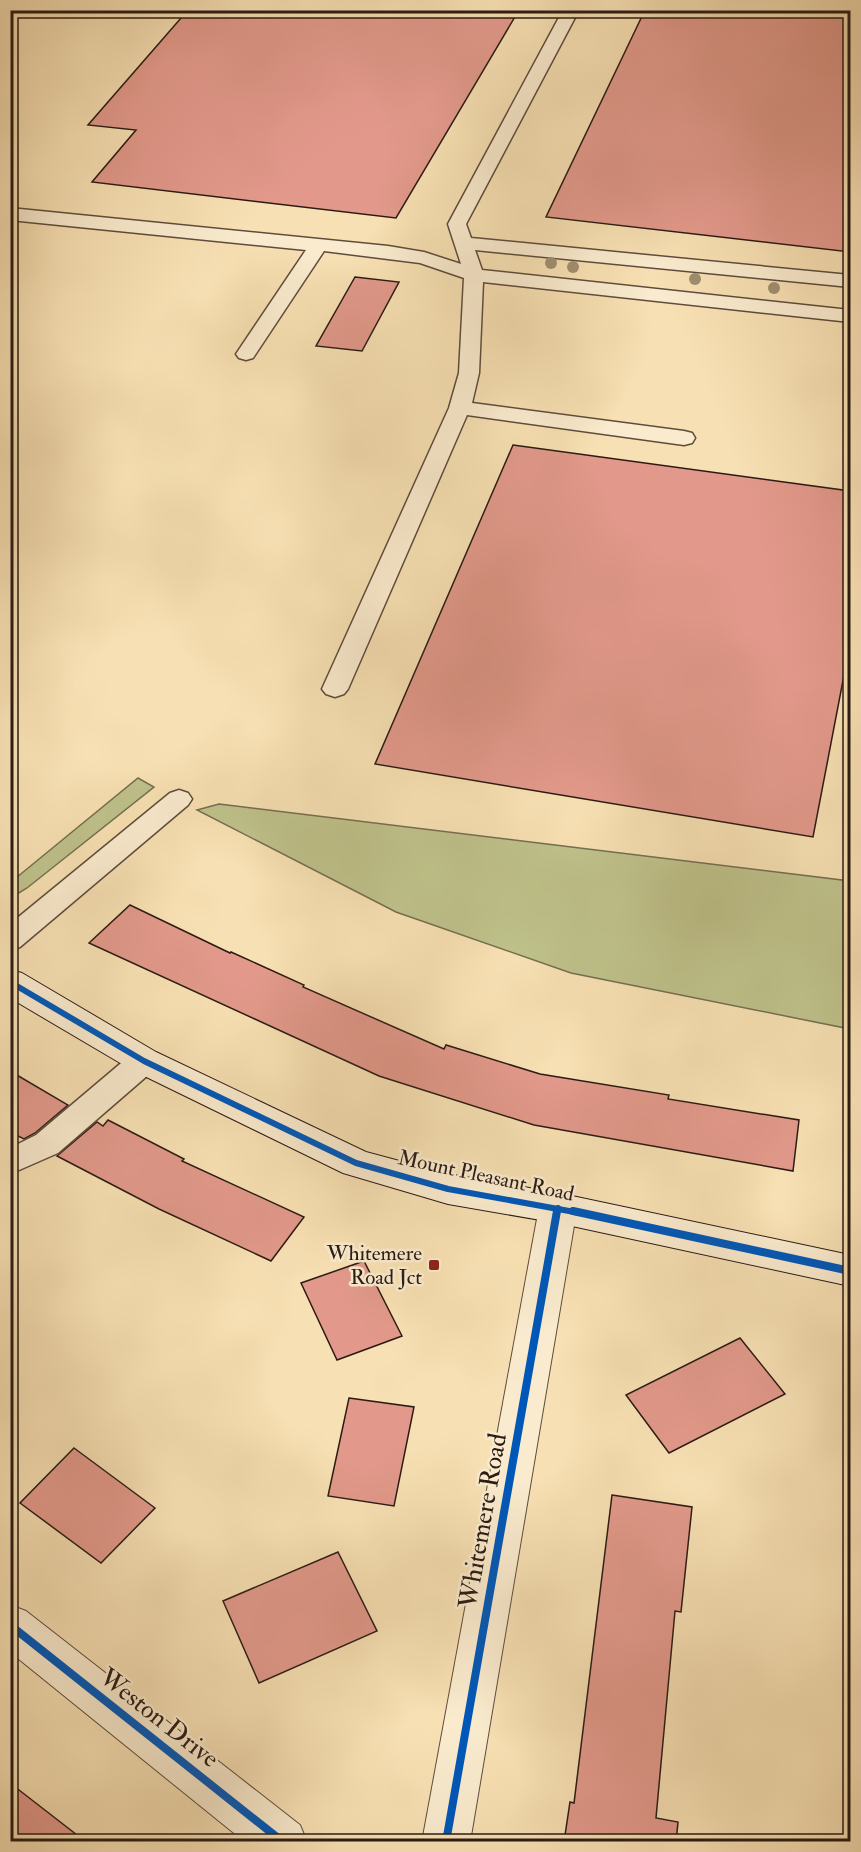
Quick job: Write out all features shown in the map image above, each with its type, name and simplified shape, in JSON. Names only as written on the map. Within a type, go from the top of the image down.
[{"type":"street","name":"Mount Pleasant Road","points":[[10,982],[144,1060],[356,1163],[448,1189],[558,1208],[850,1270]]},
{"type":"street","name":"Whitemere Road","points":[[446,1842],[558,1208]]},
{"type":"street","name":"Weston Drive","points":[[10,1624],[284,1842]]},
{"type":"lane","points":[[335,689],[460,408],[469,373],[474,275],[457,224],[571,10]]},
{"type":"lane","points":[[10,214],[388,252],[424,258],[474,275],[850,316]]},
{"type":"lane","points":[[464,243],[850,281]]},
{"type":"lane","points":[[246,354],[318,246]]},
{"type":"lane","points":[[732,303],[740,270]]},
{"type":"lane","points":[[460,408],[684,438]]},
{"type":"lane","points":[[10,940],[179,799]]},
{"type":"lane","points":[[10,1162],[47,1144],[144,1060]]},
{"type":"green space","points":[[138,778],[154,787],[27,888],[11,898],[11,882]]},
{"type":"green space","points":[[219,804],[850,881],[850,1029],[571,973],[396,912],[197,810]]},
{"type":"building","points":[[188,10],[519,10],[396,218],[92,182],[136,130],[88,125]]},
{"type":"building","points":[[645,10],[850,10],[850,252],[546,217]]},
{"type":"building","points":[[355,277],[399,282],[362,351],[316,346]]},
{"type":"building","points":[[513,445],[850,491],[850,644],[813,837],[375,764]]},
{"type":"building","points":[[130,905],[230,953],[304,985],[303,987],[444,1049],[446,1045],[540,1074],[669,1095],[668,1099],[799,1120],[793,1171],[534,1125],[379,1076],[89,943]]},
{"type":"building","points":[[10,1071],[68,1105],[35,1133],[24,1139],[10,1132]]},
{"type":"building","points":[[108,1120],[184,1159],[182,1161],[304,1217],[271,1261],[159,1209],[57,1156],[97,1122],[103,1126]]},
{"type":"building","points":[[364,1261],[402,1336],[337,1360],[301,1283]]},
{"type":"building","points":[[740,1338],[785,1394],[669,1453],[626,1395]]},
{"type":"building","points":[[349,1398],[414,1407],[394,1506],[328,1496]]},
{"type":"building","points":[[74,1448],[155,1508],[101,1563],[20,1503]]},
{"type":"building","points":[[612,1495],[692,1507],[681,1612],[675,1611],[656,1818],[678,1822],[676,1842],[564,1842],[570,1802],[574,1803]]},
{"type":"building","points":[[338,1552],[377,1631],[259,1683],[223,1601]]},
{"type":"building","points":[[10,1783],[86,1842],[10,1842]]},
{"type":"cycle path","points":[[10,982],[144,1061],[356,1163],[448,1189],[558,1208],[850,1271]]},
{"type":"cycle path","points":[[446,1842],[558,1208]]},
{"type":"cycle path","points":[[10,1625],[283,1842]]},
{"type":"place","name":"Whitemere Road Jct","points":[[434,1265]]}]
